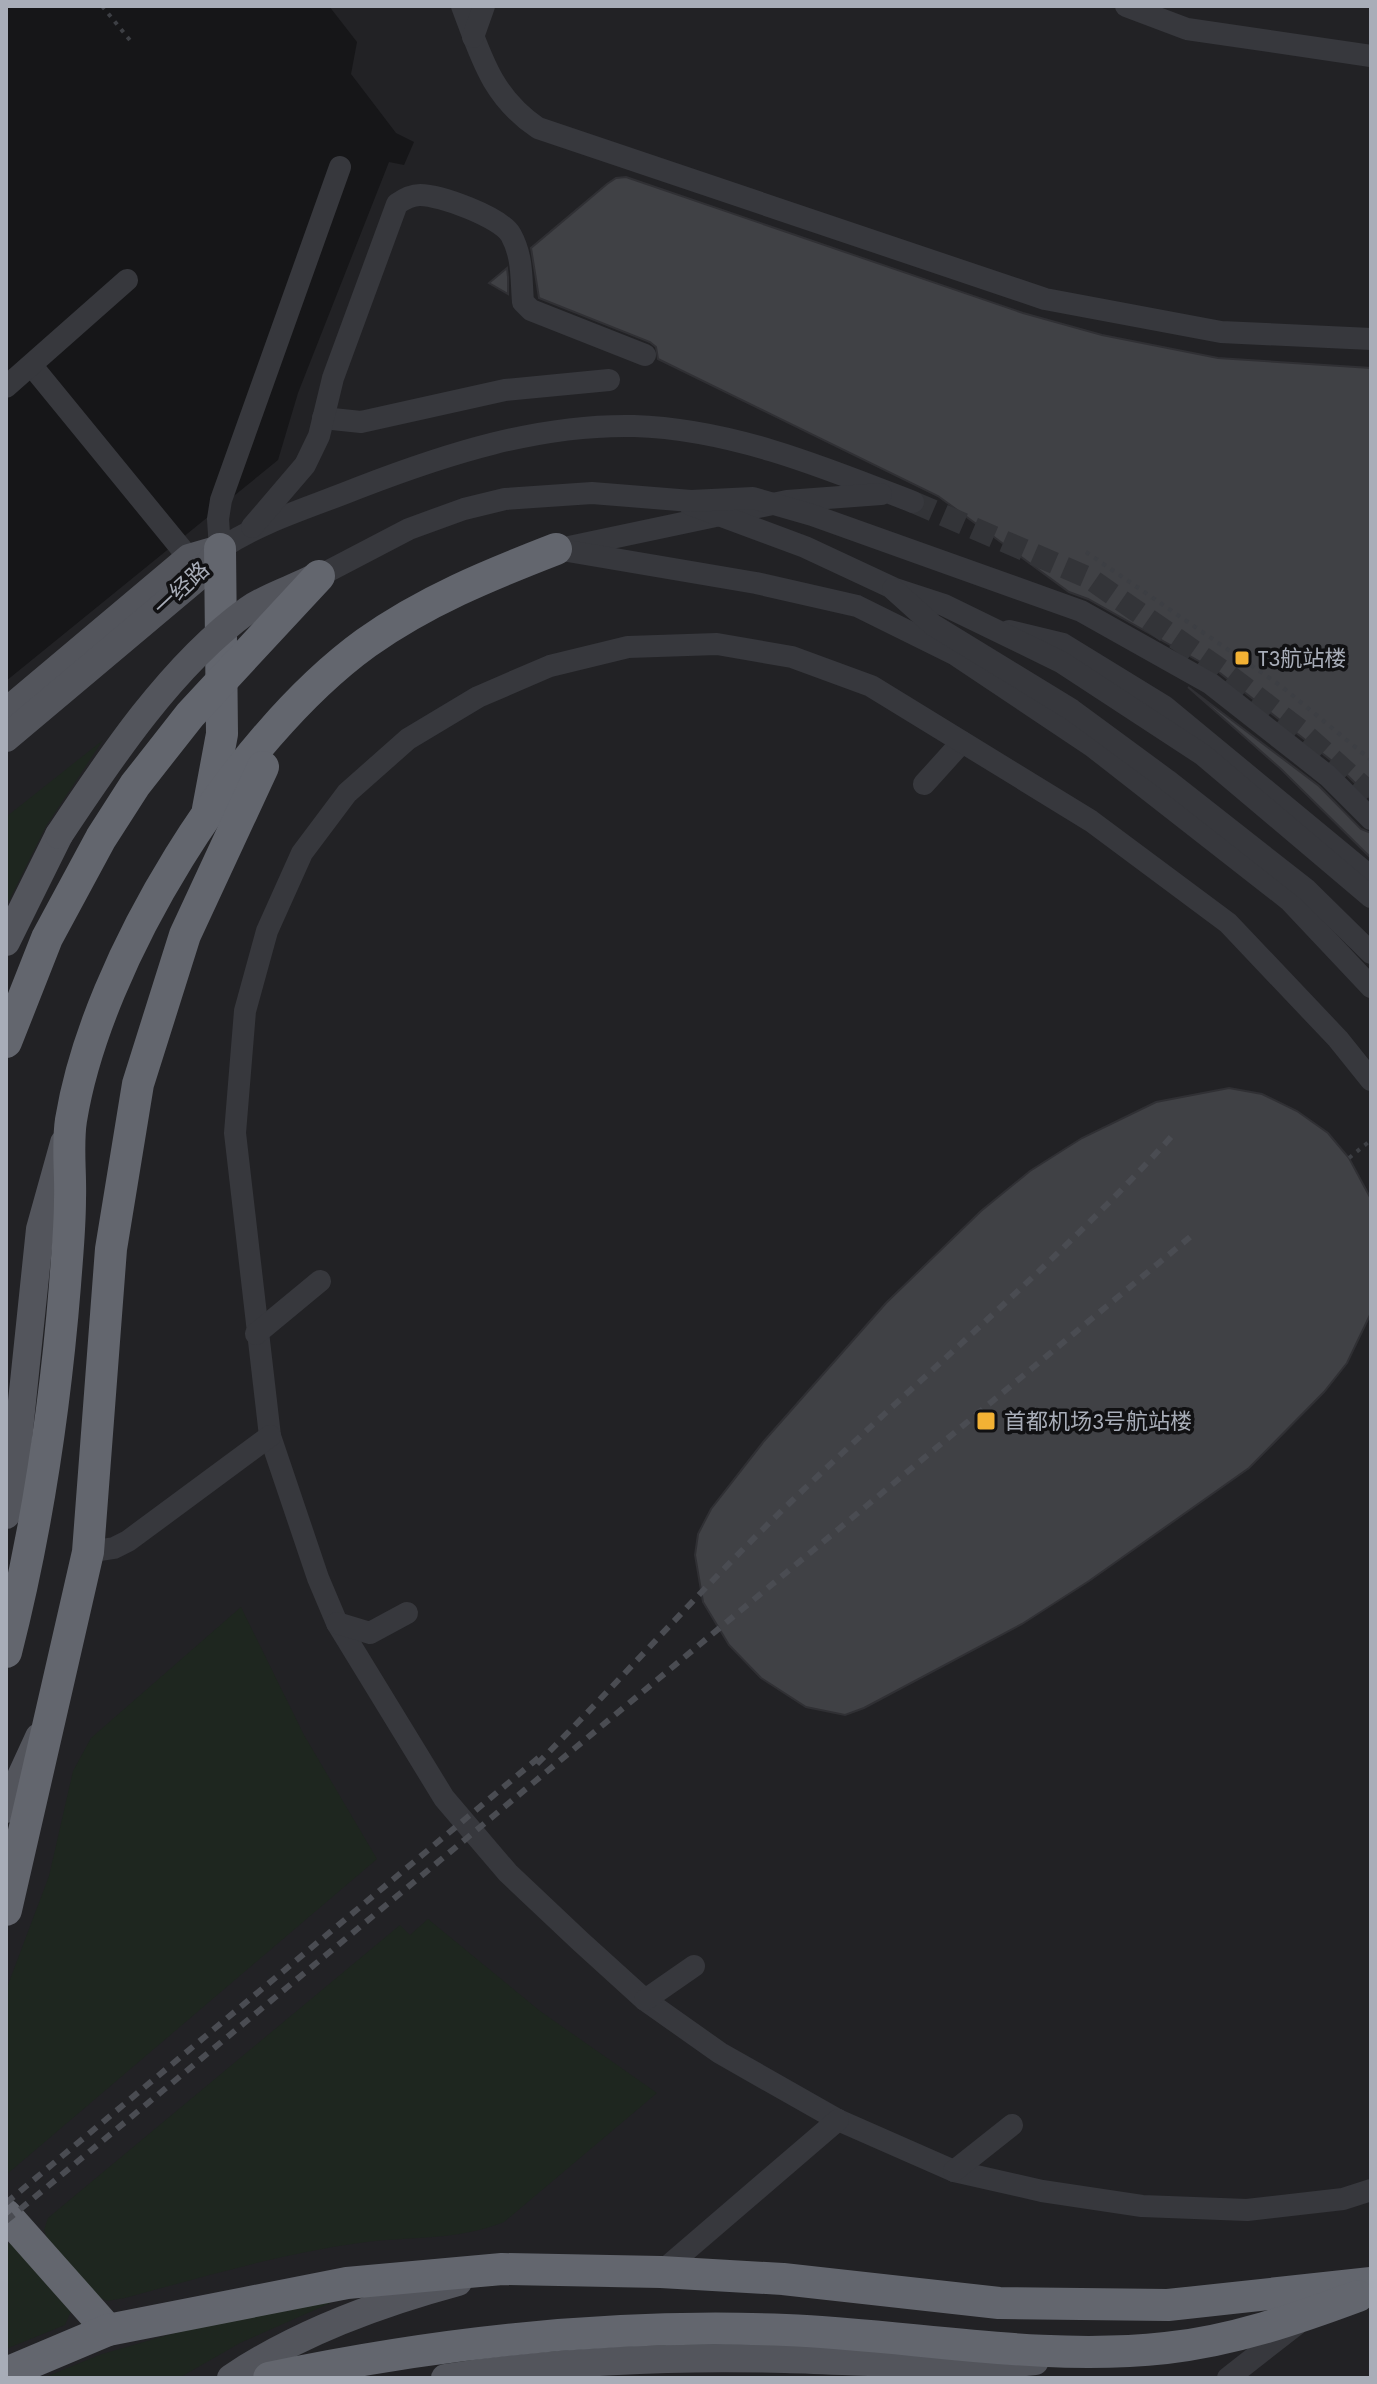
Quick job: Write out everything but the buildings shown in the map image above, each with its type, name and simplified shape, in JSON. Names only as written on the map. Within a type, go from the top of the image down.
[{"type":"highway","points":[[200,827],[215,783],[222,734],[220,549]]},
{"type":"highway","points":[[6,1652],[26,1571],[50,1434],[69,1228],[71,1119],[94,1038],[118,971],[164,881],[200,827],[238,775],[309,693],[346,658],[417,609],[463,586],[556,549]]},
{"type":"highway","points":[[6,1042],[47,938],[122,805],[190,715],[319,576]]},
{"type":"highway","points":[[6,1910],[88,1552],[111,1249],[124,1154],[145,1058],[199,902],[253,786],[309,693]]},
{"type":"highway","points":[[6,2215],[108,2330]]},
{"type":"highway","points":[[6,2373],[108,2330],[347,2283],[502,2269],[661,2272],[798,2281],[999,2303],[1168,2305],[1371,2283]]},
{"type":"highway","points":[[269,2378],[455,2343],[558,2333],[672,2328],[787,2330],[1063,2350],[1164,2348],[1216,2341],[1310,2314],[1371,2292]]},
{"type":"main road","name":"一经路","points":[[6,712],[189,558],[220,549]]},
{"type":"main road","name":"一经路","points":[[6,738],[201,574],[220,549]]},
{"type":"main road","points":[[6,942],[59,835],[134,730],[184,671],[249,610],[319,576]]},
{"type":"main road","points":[[6,1515],[16,1459],[40,1229],[71,1119]]},
{"type":"main road","points":[[6,1809],[55,1700]]},
{"type":"main road","points":[[231,2378],[289,2345],[339,2322],[502,2269]]},
{"type":"main road","points":[[445,2378],[490,2371],[644,2360],[784,2359],[977,2366],[1164,2348]]},
{"type":"street","points":[[462,6],[500,96],[516,113],[538,128],[1045,299],[1221,332],[1371,339]]},
{"type":"street","points":[[473,37],[484,6]]},
{"type":"street","points":[[1126,6],[1187,29],[1371,56]]},
{"type":"street","points":[[340,167],[221,500],[218,519],[220,549],[252,528],[406,469],[468,450],[554,430],[635,426],[717,437],[787,454],[913,502],[886,494],[787,501],[556,549]]},
{"type":"street","points":[[252,528],[305,465],[319,436],[333,378],[397,204],[416,195],[474,211],[507,230],[523,266],[523,302],[531,310],[645,355]]},
{"type":"street","points":[[6,387],[127,280]]},
{"type":"street","points":[[32,366],[189,558]]},
{"type":"street","points":[[323,418],[361,422],[505,390],[609,380]]},
{"type":"street","points":[[319,576],[409,529],[464,509],[505,499],[592,493],[678,500],[743,497],[764,501],[1081,611],[1211,684],[1328,776],[1371,819]]},
{"type":"street","points":[[678,500],[805,547],[888,586],[937,602],[1016,638],[1119,698],[1247,789],[1371,897]]},
{"type":"street","points":[[556,549],[756,583],[857,606],[928,612],[1063,644],[1164,706],[1371,877]]},
{"type":"street","points":[[888,586],[933,625],[1072,710],[1167,780],[1307,890],[1371,953]]},
{"type":"street","points":[[857,606],[956,655],[1092,746],[1289,900],[1371,987]]},
{"type":"street","points":[[1371,1080],[1338,1039],[1228,923],[1091,821],[871,686],[792,657],[717,644],[628,647],[550,666],[478,697],[408,739],[347,793],[302,853],[267,931],[245,1011],[235,1133],[270,1436],[318,1578],[337,1623],[444,1798],[508,1873],[645,2000],[720,2053],[838,2120],[954,2171],[1042,2191],[1142,2206],[1247,2210],[1343,2199],[1371,2190]]},
{"type":"street","points":[[924,784],[962,742]]},
{"type":"street","points":[[256,1334],[320,1281]]},
{"type":"street","points":[[88,1552],[114,1548],[128,1541],[270,1436]]},
{"type":"street","points":[[337,1623],[370,1633],[407,1613]]},
{"type":"street","points":[[645,2000],[694,1966]]},
{"type":"street","points":[[661,2272],[838,2120]]},
{"type":"street","points":[[954,2171],[1012,2125]]},
{"type":"street","points":[[1228,2378],[1310,2314]]},
{"type":"path","points":[[102,6],[133,44]]},
{"type":"path","points":[[1086,552],[1281,686],[1371,760]]},
{"type":"path","points":[[1349,1158],[1371,1140]]},
{"type":"shaded area","points":[[329,6],[1371,6],[1371,2378],[6,2378],[6,681],[278,460],[298,393],[389,162],[404,165],[414,142],[396,133],[351,74],[357,42]]},
{"type":"shaded area","points":[[103,740],[46,826],[6,907],[6,817]]},
{"type":"shaded area","points":[[241,1607],[304,1735],[377,1859],[6,2175],[6,1990],[49,1876],[73,1771],[91,1738]]},
{"type":"shaded area","points":[[428,1919],[540,2011],[657,2093],[504,2222],[451,2235],[359,2243],[300,2253],[125,2298],[107,2301],[93,2294],[48,2240],[44,2230],[48,2218],[400,1925],[410,1935]]},
{"type":"shaded area","points":[[15,2239],[72,2309],[65,2325],[6,2349],[6,2246]]},
{"type":"shaded area","points":[[335,2301],[240,2343],[179,2378],[43,2378],[102,2354],[231,2317]]},
{"type":"tunnel","points":[[913,502],[1089,578],[1227,674],[1300,730],[1371,794]]},
{"type":"railway","points":[[537,1764],[765,1527],[1035,1275],[1171,1137]]},
{"type":"railway","points":[[6,2221],[1190,1237]]},
{"type":"railway","points":[[6,2203],[543,1754]]},
{"type":"place","name":"T3航站楼","points":[[1242,658]]},
{"type":"place","name":"首都机场3号航站楼","points":[[986,1421]]}]
